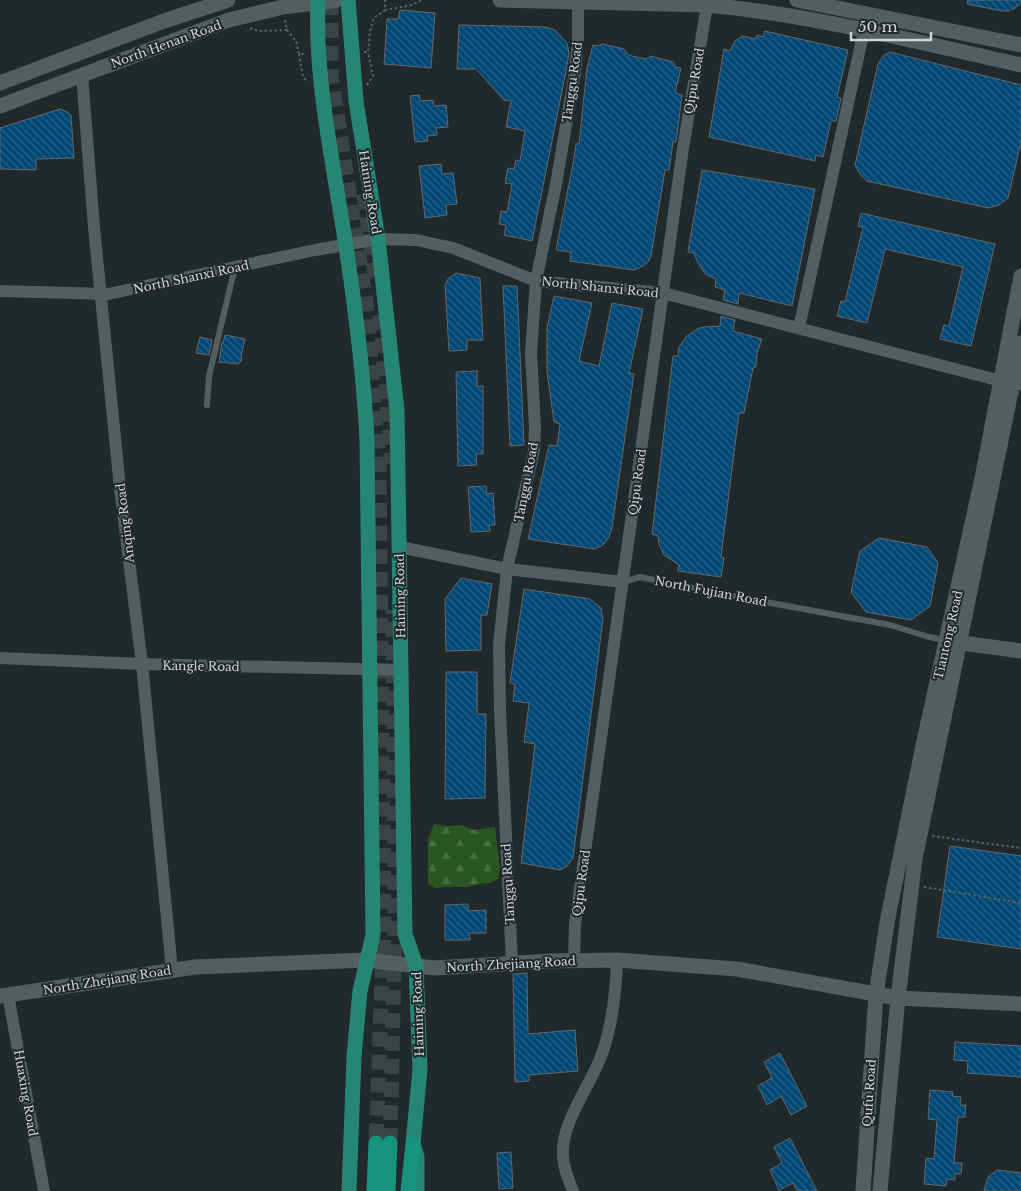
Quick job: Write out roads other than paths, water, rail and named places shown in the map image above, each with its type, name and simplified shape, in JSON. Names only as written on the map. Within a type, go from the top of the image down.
[{"type":"highway","points":[[374,1191],[383,1143],[388,1191]]},
{"type":"highway","points":[[408,1191],[413,1144]]},
{"type":"main road","name":"North Henan Road","points":[[0,83],[164,21],[228,0]]},
{"type":"main road","name":"North Henan Road","points":[[0,106],[229,20],[283,6],[337,0]]},
{"type":"main road","name":"Haining Road","points":[[348,0],[356,101],[378,239],[397,410],[405,934],[416,965],[420,1069],[413,1144],[417,1157],[417,1191]]},
{"type":"main road","points":[[500,0],[708,5],[776,13],[864,30],[1021,65]]},
{"type":"main road","points":[[797,0],[1021,45]]},
{"type":"main road","points":[[318,2],[322,96],[346,246],[357,328],[365,414],[373,935],[360,991],[354,1057],[349,1191]]},
{"type":"main road","name":"Tiantong Road","points":[[1012,383],[1021,276]]},
{"type":"main road","name":"Tiantong Road","points":[[898,998],[920,834],[953,641],[1021,343]]},
{"type":"main road","name":"Tiantong Road","points":[[876,994],[888,916],[924,741],[953,641]]},
{"type":"main road","name":"North Fujian Road","points":[[953,641],[1021,651]]},
{"type":"main road","name":"North Zhejiang Road","points":[[4,996],[172,970],[281,963],[367,960],[434,968],[574,960],[617,960],[737,969],[898,998],[1021,1004]]},
{"type":"main road","name":"Qufu Road","points":[[862,1191],[876,994]]},
{"type":"main road","name":"Qufu Road","points":[[880,1191],[898,998]]},
{"type":"street","name":"Tanggu Road","points":[[512,964],[499,668],[501,620],[507,569],[534,451],[535,427],[531,353],[536,281],[557,179],[575,72],[578,40],[578,2]]},
{"type":"street","name":"Qipu Road","points":[[574,960],[575,924],[683,148],[708,5]]},
{"type":"street","points":[[799,328],[864,30]]},
{"type":"street","name":"Anqing Road","points":[[82,75],[94,227],[119,479],[142,664],[172,970]]},
{"type":"street","name":"North Shanxi Road","points":[[0,291],[112,293],[378,239],[416,240],[453,248],[536,281],[663,293],[1012,383]]},
{"type":"street","name":"North Fujian Road","points":[[400,547],[507,569],[623,582]]},
{"type":"street","name":"Kangle Road","points":[[0,658],[142,664],[402,670]]},
{"type":"street","points":[[573,1191],[563,1160],[563,1138],[606,1044],[614,1004],[617,960]]},
{"type":"street","name":"Huaxing Road","points":[[4,996],[44,1191]]},
{"type":"lane","points":[[207,405],[209,376],[235,267]]},
{"type":"lane","name":"North Fujian Road","points":[[623,582],[640,577],[890,625],[928,637],[953,641]]},
{"type":"tunnel","points":[[331,0],[331,75],[366,302],[379,466],[384,924],[376,1143]]},
{"type":"tunnel","points":[[364,194],[376,283]]},
{"type":"tunnel","points":[[380,315],[392,464]]},
{"type":"tunnel","points":[[390,1143],[395,927],[393,610]]}]
